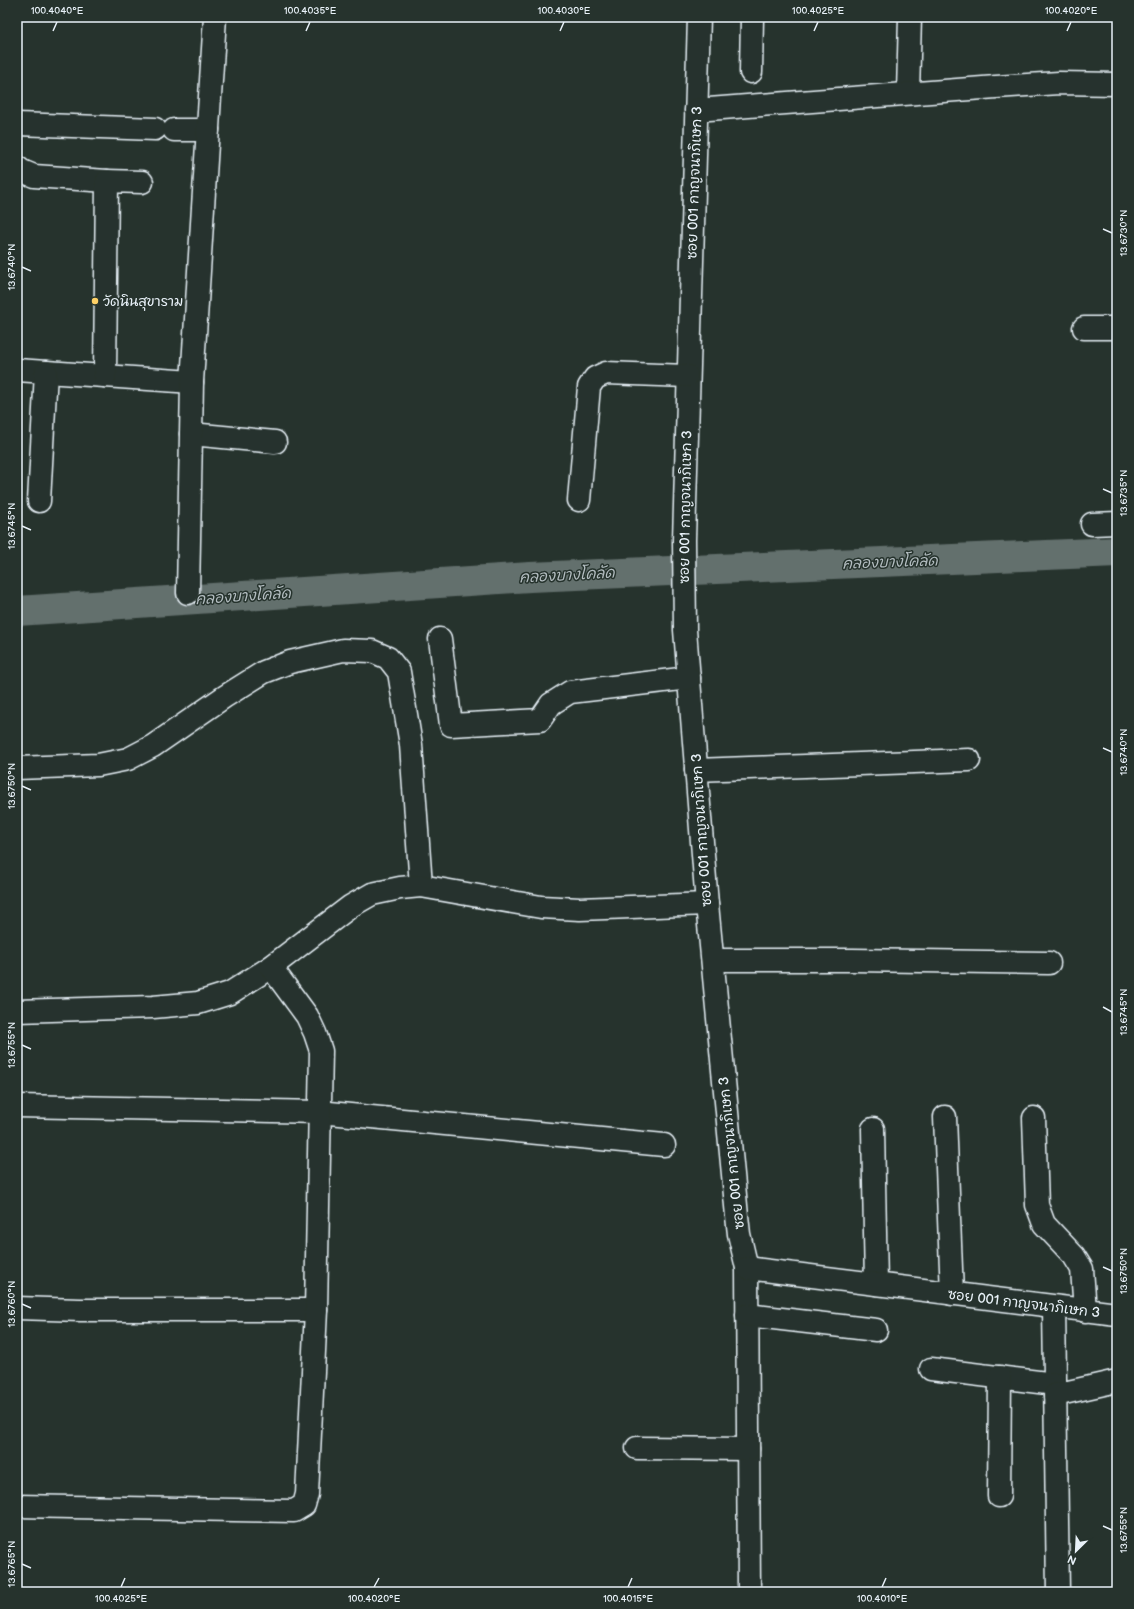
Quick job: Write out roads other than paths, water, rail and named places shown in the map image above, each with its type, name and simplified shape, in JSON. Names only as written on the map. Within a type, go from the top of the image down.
[{"type":"street","points":[[188,593],[192,382],[215,17]]},
{"type":"street","name":"ซอย 001 กาญจนาภิเษก 3","points":[[699,17],[684,540],[685,630],[707,904],[737,1216],[739,1234],[747,1268],[1117,1314]]},
{"type":"street","points":[[751,72],[752,17]]},
{"type":"street","points":[[908,93],[910,17]]},
{"type":"street","points":[[696,110],[908,93],[1059,83],[1117,84]]},
{"type":"street","points":[[17,124],[208,130]]},
{"type":"street","points":[[17,166],[22,171],[34,176],[142,182]]},
{"type":"street","points":[[105,376],[107,181]]},
{"type":"street","points":[[1084,328],[1117,328]]},
{"type":"street","points":[[17,370],[192,382]]},
{"type":"street","points":[[39,501],[46,372]]},
{"type":"street","points":[[579,500],[588,387],[595,378],[606,373],[688,376]]},
{"type":"street","points":[[191,434],[275,442]]},
{"type":"street","points":[[1092,524],[1117,524]]},
{"type":"street","points":[[440,639],[451,725],[540,720],[551,704],[570,692],[600,687],[689,678]]},
{"type":"street","points":[[17,768],[98,765],[128,759],[153,746],[224,697],[264,672],[290,662],[343,650],[372,651],[388,658],[399,672],[411,745],[421,886]]},
{"type":"street","points":[[696,770],[969,760]]},
{"type":"street","points":[[17,1011],[153,1007],[198,1003],[230,993],[271,967],[351,906],[372,894],[421,886],[541,907],[580,909],[707,904]]},
{"type":"street","points":[[713,960],[853,960],[1049,963]]},
{"type":"street","points":[[17,1506],[294,1511],[304,1504],[307,1494],[316,1310],[320,1051],[315,1033],[307,1016],[271,967]]},
{"type":"street","points":[[17,1106],[319,1112],[664,1145]]},
{"type":"street","points":[[945,1117],[952,1294]]},
{"type":"street","points":[[1034,1118],[1037,1205],[1044,1224],[1074,1256],[1082,1269],[1085,1311]]},
{"type":"street","points":[[873,1129],[876,1284]]},
{"type":"street","points":[[747,1268],[749,1592]]},
{"type":"street","points":[[1054,1307],[1058,1592]]},
{"type":"street","points":[[17,1308],[80,1310],[316,1310]]},
{"type":"street","points":[[747,1315],[876,1330]]},
{"type":"street","points":[[931,1370],[1000,1377],[1055,1390],[1117,1381]]},
{"type":"street","points":[[999,1496],[1000,1377]]},
{"type":"street","points":[[637,1448],[748,1449]]},
{"type":"waterway","name":"คลองบางโคลัด","points":[[17,611],[530,577],[1117,552]]},
{"type":"place","name":"วัดนินสุขาราม","points":[[95,301]]}]
